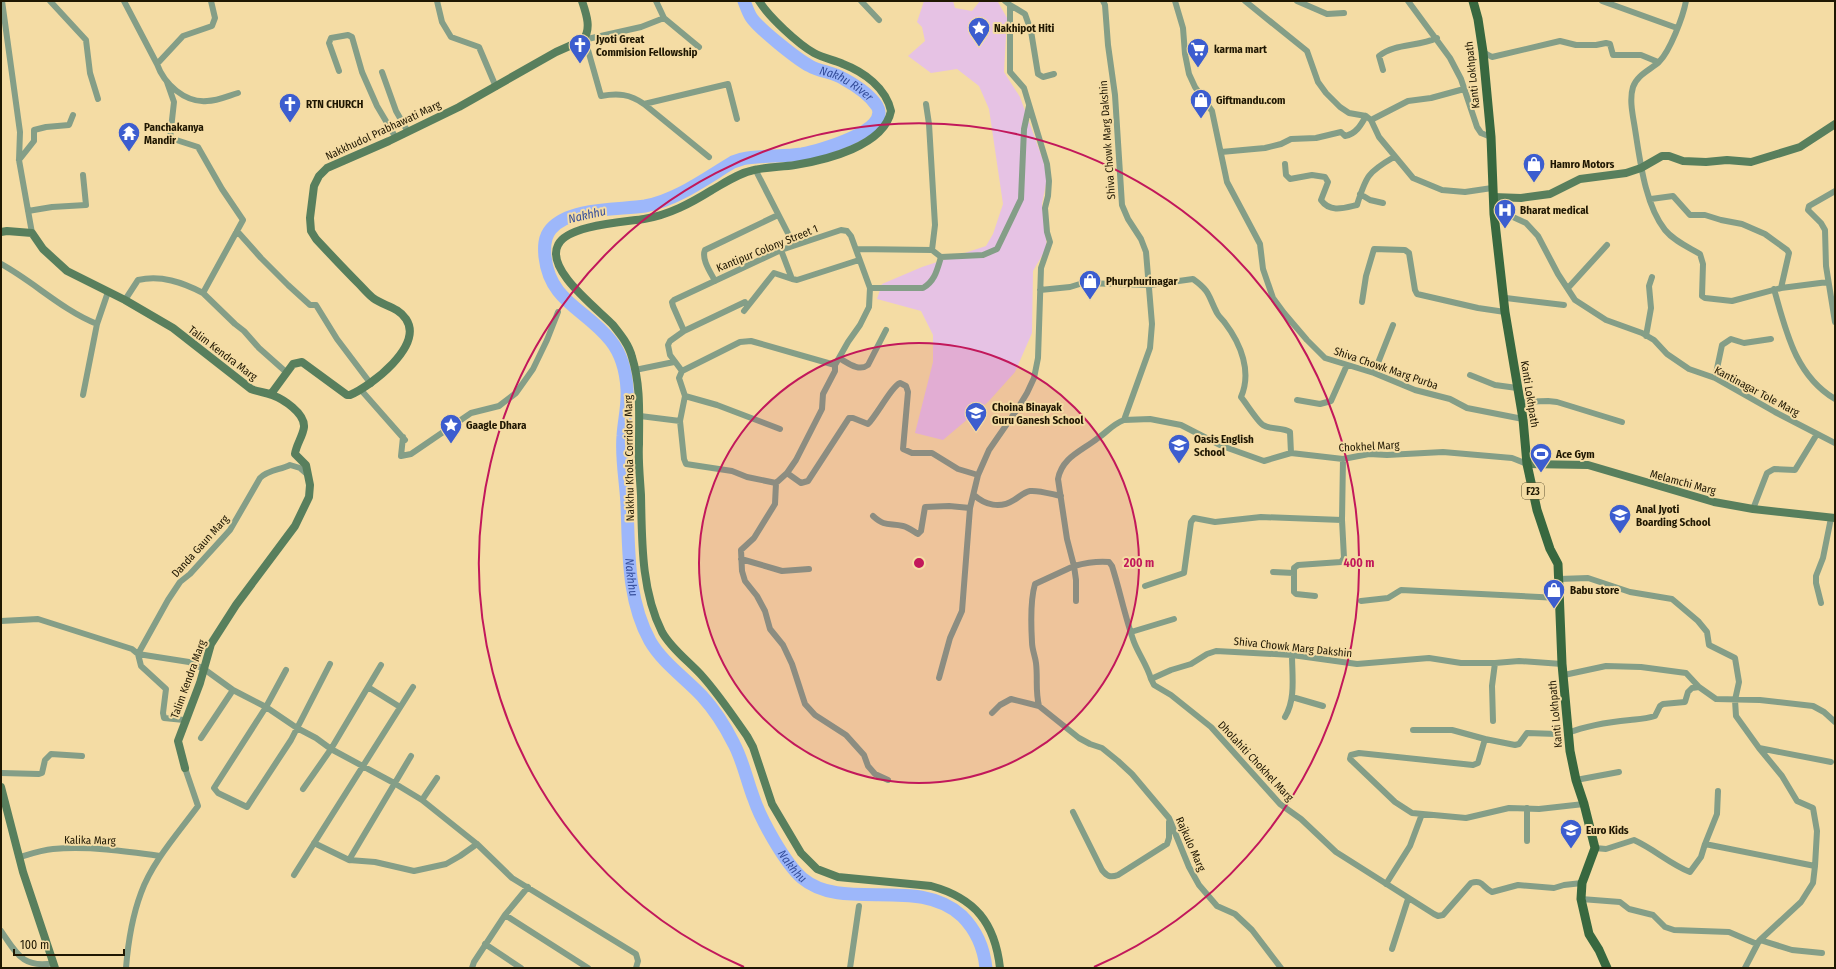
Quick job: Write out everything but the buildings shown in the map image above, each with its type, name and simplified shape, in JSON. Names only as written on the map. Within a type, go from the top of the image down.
[{"type":"main road","name":"Kanti Lokhpath","points":[[1474,1],[1483,52],[1490,137],[1494,214],[1503,300],[1523,419],[1527,464],[1537,510],[1550,549],[1558,564],[1560,579],[1559,598],[1562,664],[1568,733],[1576,780],[1584,804],[1595,848]]},
{"type":"main road","points":[[1595,848],[1582,883],[1581,899],[1589,934],[1599,950],[1607,968]]},
{"type":"street","points":[[1,232],[32,233],[19,160],[20,132],[2,1]]},
{"type":"street","points":[[50,1],[86,40],[90,73],[98,99]]},
{"type":"street","points":[[124,1],[160,71],[177,92],[206,101],[238,94]]},
{"type":"street","points":[[157,64],[183,36],[212,26],[215,18],[211,1]]},
{"type":"street","points":[[437,1],[442,22],[451,37],[479,46],[496,87]]},
{"type":"street","points":[[582,1],[586,12],[588,28],[583,40],[588,50],[601,96],[621,95],[633,97],[644,104],[709,157]]},
{"type":"street","points":[[656,1],[664,18],[699,47]]},
{"type":"street","name":"Nakkhu Khola Corridor Marg","points":[[759,1],[766,12],[815,54],[850,67],[876,85],[885,95],[891,111],[885,127],[877,135],[859,146],[819,160],[755,170],[739,175],[692,203],[666,214],[572,232],[563,238],[557,245],[557,258],[563,274],[626,341],[632,356],[639,386],[639,445],[643,564],[657,617],[668,640],[676,651],[702,676],[747,736],[753,747],[772,804],[801,853],[817,870],[838,877],[931,886],[942,889],[967,901],[977,911],[993,937],[1000,968]]},
{"type":"street","points":[[861,1],[879,20]]},
{"type":"street","name":"Shiva Chowk Marg Dakshin","points":[[1103,1],[1105,5],[1108,45],[1115,95],[1122,205],[1128,219],[1141,239],[1146,252],[1150,285],[1152,324],[1150,348],[1124,420]]},
{"type":"street","name":"Shiva Chowk Marg Purba","points":[[1175,1],[1183,28],[1185,54],[1189,74],[1212,112],[1227,182],[1260,244],[1263,269],[1273,298],[1307,340],[1326,358],[1374,373],[1415,390],[1450,399],[1467,408],[1523,419]]},
{"type":"street","points":[[1245,1],[1307,51],[1318,82],[1340,107],[1349,113],[1368,118],[1378,137],[1413,178],[1434,188],[1465,192],[1493,193],[1521,198],[1550,194],[1580,178],[1626,173],[1641,168],[1662,156],[1669,156],[1683,161],[1751,162],[1800,147],[1835,124]]},
{"type":"street","points":[[1297,1],[1327,14],[1344,13]]},
{"type":"street","points":[[1408,1],[1437,38],[1450,58],[1464,89],[1477,127],[1481,133],[1490,137]]},
{"type":"street","points":[[1602,1],[1677,28]]},
{"type":"street","points":[[1686,1],[1677,28],[1664,55],[1658,62],[1641,75],[1633,86],[1632,107],[1641,168],[1655,213],[1666,231],[1681,243],[1700,254],[1703,264],[1702,296],[1705,298],[1732,301],[1774,289],[1828,282]]},
{"type":"street","points":[[1008,3],[1025,14],[1031,31],[1038,74],[1043,77],[1054,74]]},
{"type":"street","points":[[939,678],[950,638],[962,611],[970,508],[978,475],[989,450],[1018,408],[1034,378],[1038,358],[1041,268],[1050,242],[1047,232],[1045,208],[1050,181],[1047,164],[1024,88],[1010,72],[1008,3]]},
{"type":"street","points":[[583,40],[641,27],[664,18]]},
{"type":"street","points":[[339,71],[329,43],[331,38],[348,35],[352,37],[362,72],[377,106],[396,138]]},
{"type":"street","points":[[1383,70],[1379,56],[1389,49],[1413,46],[1437,38]]},
{"type":"street","name":"Nakkhudol Prabhawati Marg","points":[[271,394],[293,364],[302,362],[347,396],[371,384],[404,351],[409,340],[409,328],[407,321],[394,308],[373,298],[316,239],[311,231],[314,186],[319,176],[327,168],[396,138],[480,97],[556,52],[583,40]]},
{"type":"street","points":[[1483,52],[1492,57],[1560,41],[1576,46],[1606,43],[1610,44],[1613,55],[1641,55],[1658,62]]},
{"type":"street","points":[[382,72],[396,111],[408,132]]},
{"type":"street","points":[[168,82],[174,102],[170,138],[198,147],[222,189],[244,220],[203,293]]},
{"type":"street","points":[[644,104],[728,84],[737,118]]},
{"type":"street","points":[[1221,152],[1265,148],[1281,144],[1291,139],[1316,138],[1341,132],[1345,136],[1356,131],[1368,118],[1408,101],[1431,98],[1464,89]]},
{"type":"street","points":[[926,104],[929,124],[935,225],[932,250]]},
{"type":"street","points":[[856,249],[932,250],[941,258],[983,255],[997,248],[1021,199],[1024,129],[1029,105]]},
{"type":"street","points":[[19,160],[34,141],[34,130],[69,125],[73,115]]},
{"type":"street","points":[[1284,164],[1286,175],[1290,179],[1312,175],[1325,177],[1328,182],[1320,200],[1327,207],[1334,209],[1357,205],[1360,194],[1371,171],[1394,157]]},
{"type":"street","points":[[755,170],[794,245]]},
{"type":"street","points":[[28,211],[52,207],[86,205],[83,174]]},
{"type":"street","points":[[1835,191],[1809,206],[1808,210],[1821,223],[1825,230],[1828,282],[1833,292],[1831,304],[1835,322]]},
{"type":"street","points":[[1360,194],[1370,200],[1383,203]]},
{"type":"street","points":[[1651,199],[1672,196],[1690,215],[1707,215],[1721,220],[1742,224],[1765,234],[1789,253],[1781,288]]},
{"type":"street","name":"Kantinagar Tole Marg","points":[[1494,214],[1500,211],[1526,223],[1538,236],[1558,274],[1575,300],[1606,320],[1654,340],[1667,354],[1689,369],[1715,378],[1775,412],[1835,443]]},
{"type":"street","points":[[715,280],[704,258],[705,250],[778,215]]},
{"type":"street","name":"Kantipur Colony Street 1","points":[[684,331],[672,302],[674,300],[781,250],[841,230],[847,232],[851,236],[870,288]]},
{"type":"street","points":[[237,231],[288,285],[310,305],[316,305],[337,339],[371,384]]},
{"type":"street","name":"Talim Kendra Marg","points":[[32,233],[43,249],[67,271],[125,300],[173,328],[251,389],[263,394],[271,394],[292,407],[302,420],[304,428],[297,443],[295,454],[306,465],[309,497],[295,526],[236,605],[212,644],[200,683],[184,720],[178,741],[185,768]]},
{"type":"street","points":[[1568,288],[1607,245]]},
{"type":"street","points":[[1362,302],[1366,276],[1374,249],[1405,250],[1409,253],[1417,294],[1478,308],[1505,312]]},
{"type":"street","points":[[781,250],[792,279]]},
{"type":"street","points":[[888,780],[875,774],[868,766],[864,755],[846,735],[815,715],[805,704],[792,664],[786,651],[770,629],[765,611],[757,596],[745,581],[741,559],[743,547],[754,538],[775,504],[776,483],[787,473],[796,460],[822,409],[823,394],[835,371],[835,365],[860,325],[868,307],[870,288],[923,288],[930,284],[934,278],[941,258]]},
{"type":"street","points":[[744,311],[774,273],[797,280],[860,260]]},
{"type":"street","points":[[1,264],[37,287],[64,307],[97,324]]},
{"type":"street","points":[[1646,336],[1651,308],[1650,286],[1652,277]]},
{"type":"street","points":[[125,300],[138,280],[146,278],[171,280],[188,285],[203,293],[244,331],[259,348],[286,372]]},
{"type":"street","points":[[1040,290],[1070,287],[1083,283],[1150,285],[1193,280],[1209,292],[1218,314],[1226,324],[1240,348],[1246,377],[1245,388],[1241,397],[1263,425],[1290,432],[1291,453]]},
{"type":"street","points":[[1774,289],[1790,343],[1805,372],[1822,391],[1835,399]]},
{"type":"street","points":[[83,395],[97,324],[108,292]]},
{"type":"street","points":[[1503,300],[1506,298],[1564,305]]},
{"type":"street","points":[[682,371],[674,362],[668,345],[670,341],[684,331],[745,302]]},
{"type":"street","points":[[361,390],[404,439],[402,456],[411,454],[471,413],[499,406],[516,393],[533,369],[558,312]]},
{"type":"street","points":[[1374,373],[1393,325]]},
{"type":"street","points":[[839,358],[859,368],[864,368],[868,365],[886,330]]},
{"type":"street","points":[[1715,378],[1722,345],[1725,342],[1731,339],[1744,343],[1771,339]]},
{"type":"street","points":[[776,483],[747,477],[732,470],[686,464],[684,459],[680,421],[685,396],[679,378],[682,371],[740,342],[747,340],[835,365]]},
{"type":"street","points":[[635,370],[674,362]]},
{"type":"street","points":[[1297,400],[1320,404],[1331,401],[1347,365]]},
{"type":"street","points":[[1470,374],[1495,385],[1517,388]]},
{"type":"street","points":[[787,473],[801,483],[808,481],[846,422],[853,418],[868,424],[885,402],[894,387],[900,383],[906,386],[908,392],[903,449],[912,453],[932,453],[958,469],[978,475]]},
{"type":"street","points":[[685,396],[717,405],[780,429]]},
{"type":"street","points":[[1520,402],[1556,402],[1622,422]]},
{"type":"street","points":[[640,416],[680,421]]},
{"type":"street","name":"Chokhel Marg","points":[[1124,420],[1150,419],[1182,425],[1222,446],[1264,461],[1291,453],[1343,458],[1369,454],[1387,455],[1443,452],[1512,458],[1527,464]]},
{"type":"street","points":[[1076,602],[1076,580],[1067,539],[1058,479],[1059,471],[1065,462],[1098,439],[1115,424],[1124,420]]},
{"type":"street","points":[[1754,509],[1767,473],[1774,469],[1795,470],[1817,434]]},
{"type":"street","points":[[1315,596],[1296,594],[1293,588],[1294,568],[1298,565],[1343,561],[1343,458]]},
{"type":"street","name":"Melamchi Marg","points":[[1527,464],[1588,465],[1685,494],[1754,509],[1833,518]]},
{"type":"street","name":"Danda Gaun Marg","points":[[138,654],[168,600],[180,582],[190,574],[230,530],[260,478],[266,472],[279,470],[290,465],[300,468],[308,475]]},
{"type":"street","points":[[974,495],[989,505],[1000,505],[1013,501],[1027,492],[1034,490],[1061,496]]},
{"type":"street","points":[[872,516],[880,523],[888,526],[902,526],[918,534],[921,531],[925,507],[949,506],[970,508]]},
{"type":"street","points":[[1145,586],[1184,573],[1191,522],[1194,518],[1215,522],[1261,517],[1342,520]]},
{"type":"street","points":[[1821,603],[1816,583],[1816,576],[1823,558],[1833,518]]},
{"type":"street","points":[[741,559],[782,571],[809,569]]},
{"type":"street","points":[[992,713],[1005,701],[1011,699],[1039,706],[1035,687],[1037,675],[1036,661],[1032,643],[1033,591],[1035,584],[1083,563],[1109,562],[1112,566],[1130,632],[1138,653],[1147,666],[1151,679]]},
{"type":"street","points":[[1273,572],[1294,573]]},
{"type":"street","points":[[1560,579],[1588,578],[1630,592],[1672,599],[1678,602],[1707,632],[1709,645],[1734,658],[1739,682],[1735,700],[1736,716],[1759,748],[1782,776],[1797,801],[1813,808],[1817,831],[1816,866],[1813,883],[1801,902],[1759,942],[1745,968]]},
{"type":"street","points":[[1361,601],[1388,598],[1400,590],[1559,598]]},
{"type":"street","points":[[1,621],[38,619],[132,649],[138,654],[189,662],[204,669],[233,690],[266,707],[331,749],[422,800],[477,844],[512,878],[636,954],[638,961],[636,968]]},
{"type":"street","points":[[1130,632],[1174,619]]},
{"type":"street","name":"Shiva Chowk Marg Dakshin","points":[[1151,679],[1196,662],[1212,652],[1227,651],[1292,655],[1357,664],[1429,658],[1461,663],[1495,664],[1519,661],[1562,664]]},
{"type":"street","points":[[138,654],[141,666],[166,689],[163,713],[164,718],[184,720]]},
{"type":"street","points":[[1285,716],[1291,708],[1292,655]]},
{"type":"street","points":[[286,670],[266,707],[214,788],[218,794],[247,807],[297,728],[330,664]]},
{"type":"street","points":[[1493,721],[1492,686],[1495,664]]},
{"type":"street","points":[[303,789],[331,749],[381,665]]},
{"type":"street","points":[[1564,675],[1606,666],[1641,667],[1686,673],[1699,687],[1716,699],[1760,700],[1813,706],[1824,712],[1835,722]]},
{"type":"street","name":"Dholahiti Chokhel Marg","points":[[1151,679],[1154,685],[1171,695],[1212,727],[1280,804],[1301,819],[1336,852],[1408,899],[1438,916],[1443,915],[1471,883],[1477,881],[1482,883],[1488,891],[1492,892],[1518,885],[1554,888],[1564,884],[1582,883]]},
{"type":"street","points":[[368,687],[400,707]]},
{"type":"street","points":[[294,875],[413,687]]},
{"type":"street","points":[[1568,733],[1588,726],[1643,720],[1655,716],[1660,706],[1663,704],[1686,702],[1688,692],[1692,688],[1699,687]]},
{"type":"street","points":[[201,738],[233,690]]},
{"type":"street","points":[[1292,697],[1323,706]]},
{"type":"street","name":"Rajkulo Marg","points":[[1039,706],[1079,738],[1102,748],[1132,774],[1169,818],[1189,867],[1199,884],[1217,906],[1235,914],[1252,930],[1281,968]]},
{"type":"street","points":[[1413,730],[1452,730],[1515,745],[1518,745],[1527,733],[1556,734]]},
{"type":"street","points":[[1485,738],[1478,763],[1473,765],[1359,753],[1351,755],[1350,759],[1353,764],[1395,802],[1412,813],[1466,818],[1510,808],[1539,809],[1584,804]]},
{"type":"street","points":[[1759,748],[1831,762]]},
{"type":"street","points":[[1,773],[39,774],[42,773],[45,760],[51,754],[82,756]]},
{"type":"street","points":[[349,860],[411,756]]},
{"type":"street","points":[[126,968],[131,928],[141,892],[160,856],[198,806],[185,768]]},
{"type":"street","points":[[1576,780],[1619,772]]},
{"type":"street","points":[[422,800],[436,778]]},
{"type":"street","points":[[1,787],[23,872],[55,966],[42,967],[28,964],[14,950],[1,931]]},
{"type":"street","points":[[1595,848],[1606,849],[1634,840],[1648,846],[1675,865],[1690,872],[1701,857],[1717,814],[1718,791]]},
{"type":"street","points":[[1527,808],[1527,842]]},
{"type":"street","points":[[1073,812],[1102,870],[1107,876],[1112,877],[1118,875],[1168,844],[1170,838],[1169,818]]},
{"type":"street","points":[[1386,884],[1410,846],[1422,814]]},
{"type":"street","points":[[314,843],[349,860],[375,862],[414,871],[446,864],[477,844]]},
{"type":"street","points":[[1705,844],[1816,866]]},
{"type":"street","name":"Kalika Marg","points":[[20,857],[52,849],[125,851],[160,856]]},
{"type":"street","points":[[472,968],[485,944],[505,915],[528,887]]},
{"type":"street","points":[[1392,949],[1408,899]]},
{"type":"street","points":[[1581,899],[1620,902],[1629,909],[1653,915],[1665,927],[1674,930],[1729,932],[1759,942],[1792,950],[1822,953]]},
{"type":"street","points":[[850,968],[859,906]]},
{"type":"street","points":[[505,915],[588,968]]},
{"type":"street","points":[[485,944],[521,968]]},
{"type":"shaded area","points":[[924,1],[953,1],[955,8],[972,11],[980,1],[998,2],[1007,18],[1004,72],[1020,97],[1048,174],[1042,204],[1047,247],[1033,271],[1032,333],[1015,372],[988,402],[943,440],[915,433],[933,362],[933,335],[921,311],[877,299],[882,284],[922,267],[986,246],[993,234],[1003,204],[989,109],[979,86],[957,69],[931,73],[908,56],[925,41],[922,27],[917,22]]},
{"type":"waterway","name":"Nakhhu","points":[[744,1],[755,22],[788,51],[804,63],[840,77],[866,94],[877,106],[879,115],[874,124],[851,138],[823,149],[802,154],[764,156],[742,159],[733,162],[680,194],[657,203],[645,206],[582,213],[570,217],[559,222],[547,235],[545,242],[545,257],[548,272],[561,295],[601,330],[615,346],[621,358],[627,395],[623,453],[629,558],[633,592],[642,625],[655,649],[674,670],[702,696],[724,725],[740,757],[757,808],[781,852],[802,878],[819,888],[838,893],[859,895],[903,895],[924,898],[944,904],[962,916],[971,927],[981,947],[986,968]]},
{"type":"place","name":"Nakhipot Hiti","points":[[979,48]]},
{"type":"place","name":"Jyoti Great Commision Fellowship","points":[[580,64]]},
{"type":"place","name":"karma mart","points":[[1198,68]]},
{"type":"place","name":"Giftmandu.com","points":[[1201,120]]},
{"type":"place","name":"RTN CHURCH","points":[[290,124]]},
{"type":"place","name":"Panchakanya Mandir","points":[[129,152]]},
{"type":"place","name":"Hamro Motors","points":[[1534,184]]},
{"type":"place","name":"Bharat medical","points":[[1505,230]]},
{"type":"place","name":"Phurphurinagar","points":[[1090,300]]},
{"type":"place","name":"Choina Binayak Guru Ganesh School","points":[[976,432]]},
{"type":"place","name":"Gaagle Dhara","points":[[451,444]]},
{"type":"place","name":"Oasis English School","points":[[1179,464]]},
{"type":"place","name":"Ace Gym","points":[[1541,474]]},
{"type":"place","name":"Anal Jyoti Boarding School","points":[[1620,534]]},
{"type":"place","name":"Babu store","points":[[1554,610]]},
{"type":"place","name":"Euro Kids","points":[[1571,850]]},
{"type":"water label","name":"Nakhu River","points":[[844,86]]}]
